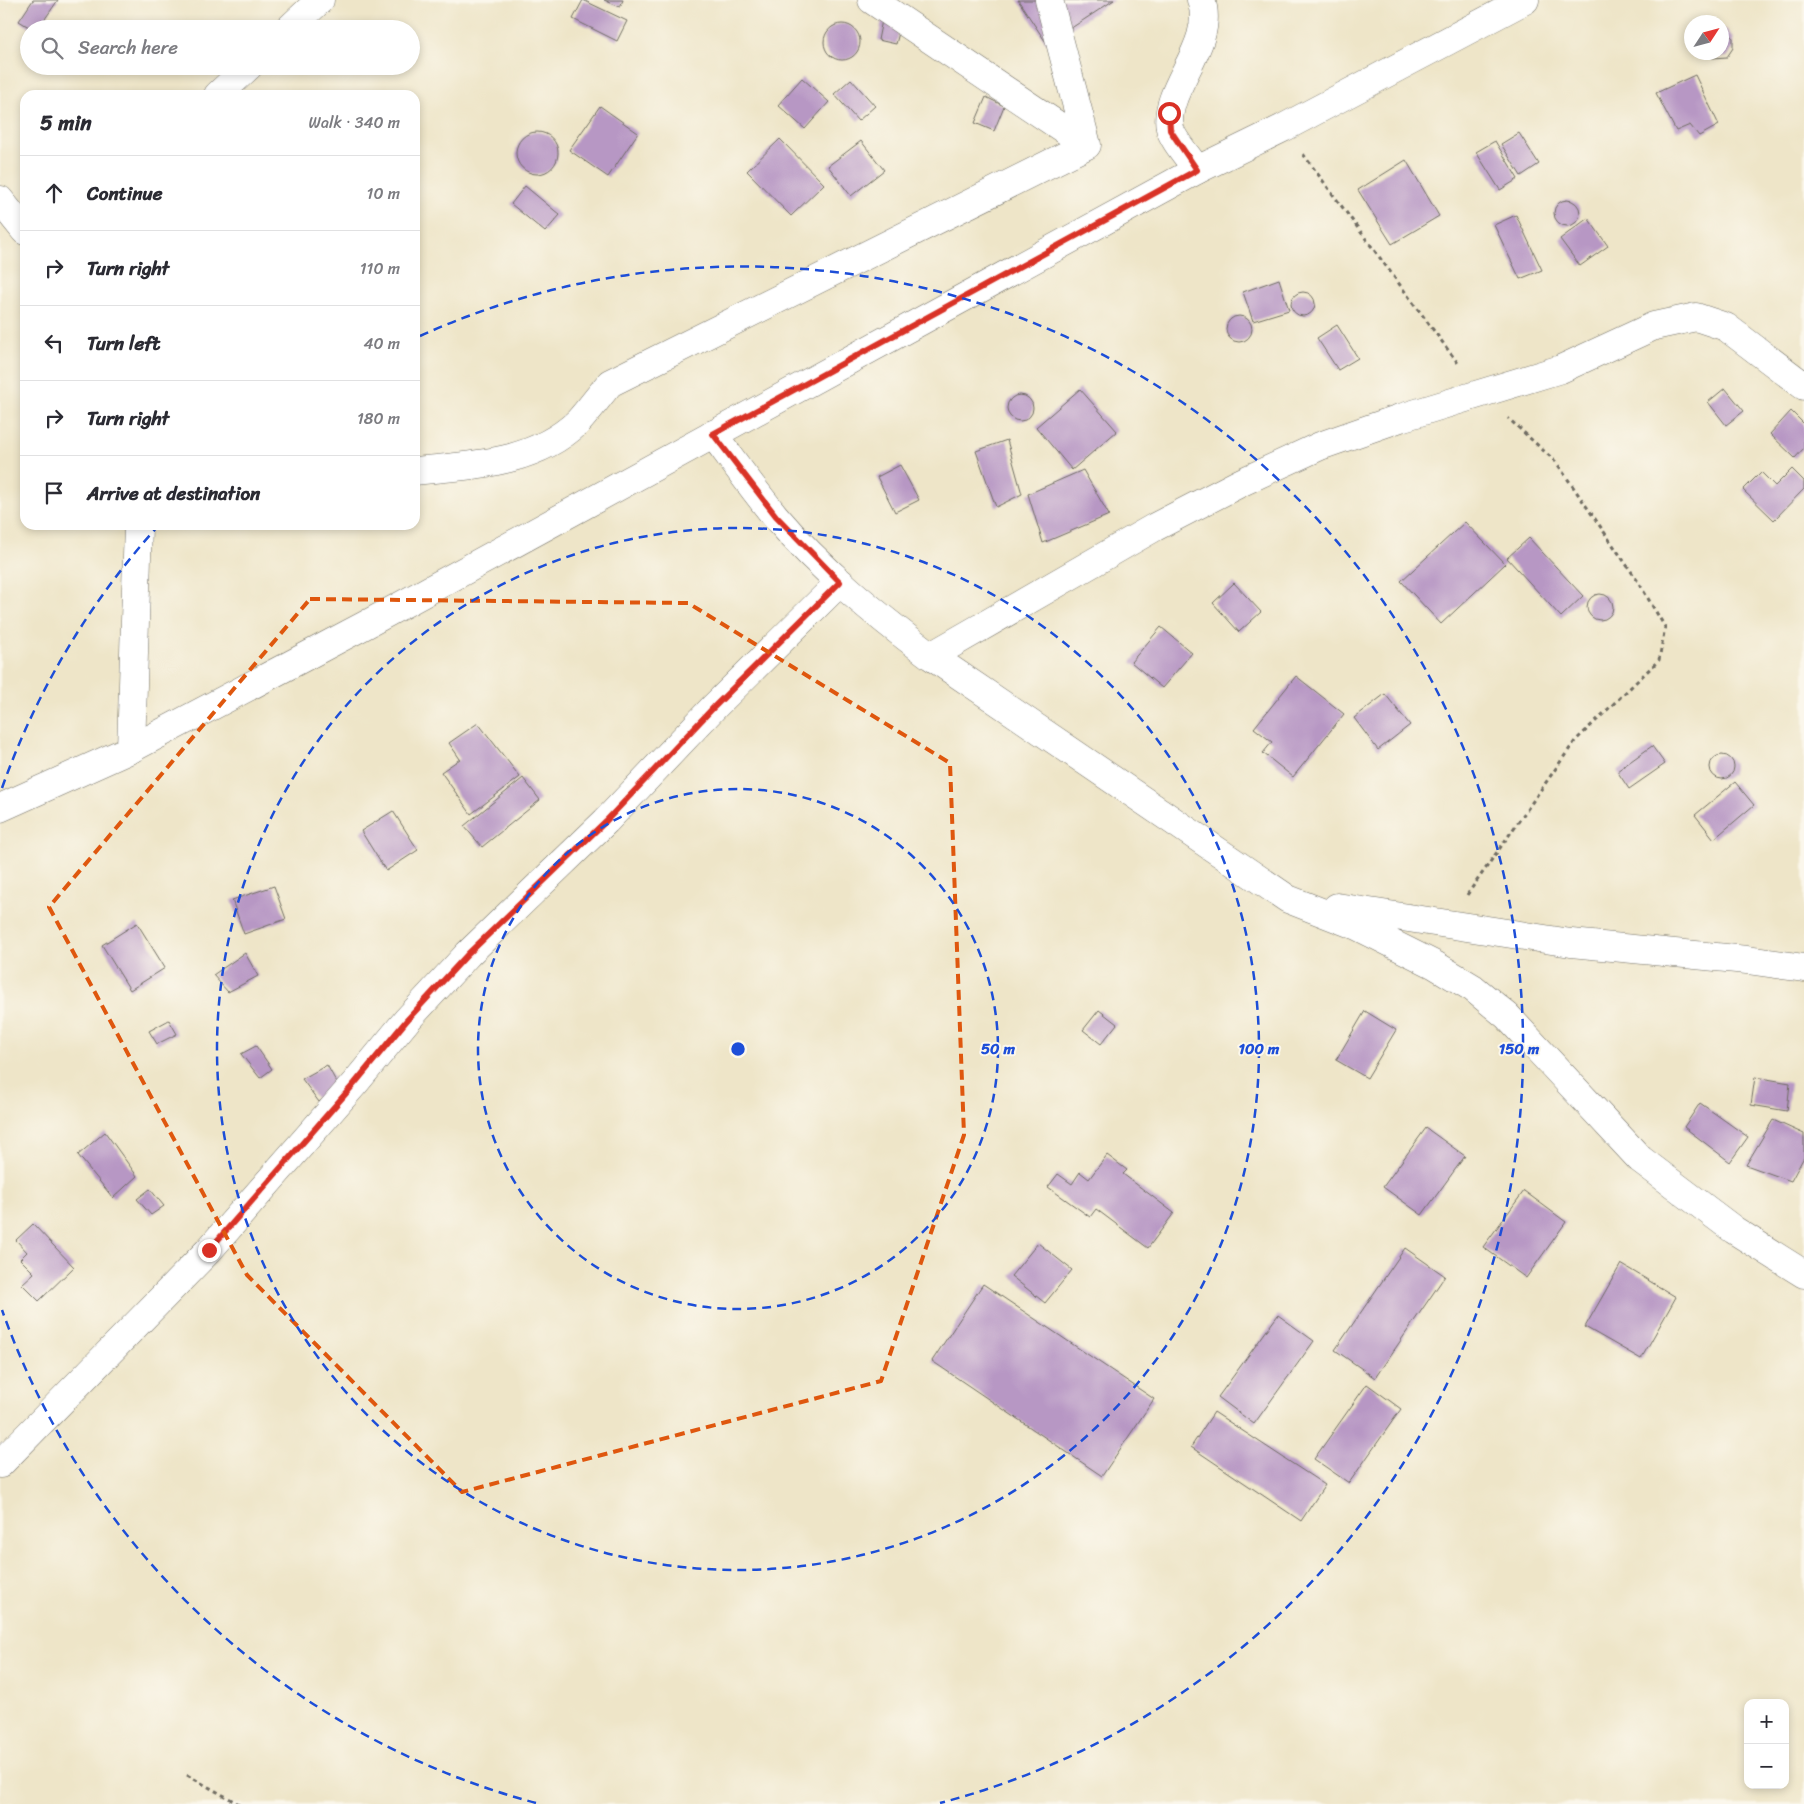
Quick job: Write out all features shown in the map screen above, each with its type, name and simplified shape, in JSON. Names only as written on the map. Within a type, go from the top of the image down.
[{"type":"street","points":[[299,20],[320,0]]},
{"type":"street","points":[[872,0],[1087,145]]},
{"type":"street","points":[[1049,0],[1087,145]]},
{"type":"street","points":[[1197,170],[1170,130],[1169,113],[1203,32],[1201,0]]},
{"type":"street","points":[[0,808],[131,749],[367,624],[1197,170],[1283,128],[1525,0]]},
{"type":"street","points":[[223,90],[239,75]]},
{"type":"street","points":[[420,470],[492,463],[538,450],[577,422],[610,383],[1087,145]]},
{"type":"street","points":[[0,200],[20,225]]},
{"type":"street","points":[[931,656],[1155,528],[1242,482],[1320,446],[1561,369],[1654,326],[1696,316],[1726,328],[1804,386]]},
{"type":"street","points":[[713,434],[776,516],[840,582],[889,624],[931,656],[1288,899],[1357,926],[1473,988],[1507,1016],[1640,1159],[1734,1230],[1804,1274]]},
{"type":"street","points":[[131,749],[138,530]]},
{"type":"street","points":[[0,1464],[209,1250],[355,1083],[407,1020],[462,960],[606,821],[672,749],[840,582]]},
{"type":"street","points":[[1288,899],[1571,942],[1747,960],[1804,968]]},
{"type":"path","points":[[1283,128],[1426,323],[1481,393],[1556,462],[1637,580],[1665,627],[1659,660],[1575,741],[1446,924]]},
{"type":"path","points":[[187,1775],[239,1804]]},
{"type":"highlighted area","points":[[310,599],[688,603],[950,763],[964,1135],[881,1381],[462,1492],[247,1275],[49,907]]},
{"type":"building","points":[[33,0],[58,0],[44,20],[19,21]]},
{"type":"building","points":[[583,0],[627,21],[617,41],[573,19]]},
{"type":"building","points":[[604,0],[623,0],[620,7]]},
{"type":"building","points":[[1018,0],[1114,0],[1047,44]]},
{"type":"building","points":[[882,20],[901,25],[896,44],[878,40]]},
{"type":"building","points":[[842,24],[849,25],[855,29],[859,35],[859,49],[855,55],[849,59],[842,60],[835,59],[829,55],[825,49],[824,42],[825,35],[829,29],[835,25]]},
{"type":"building","points":[[1729,33],[1733,38],[1733,48],[1729,54]]},
{"type":"building","points":[[1695,75],[1719,125],[1699,136],[1690,125],[1676,131],[1656,93]]},
{"type":"building","points":[[802,78],[829,102],[805,129],[778,105]]},
{"type":"building","points":[[851,79],[875,106],[858,121],[834,94]]},
{"type":"building","points":[[986,97],[1004,106],[994,131],[975,123]]},
{"type":"building","points":[[600,106],[638,133],[608,177],[569,150]]},
{"type":"building","points":[[533,132],[541,132],[552,138],[558,153],[552,168],[541,174],[533,174],[522,168],[516,157],[516,149],[522,138]]},
{"type":"building","points":[[1519,133],[1539,164],[1521,176],[1501,144]]},
{"type":"building","points":[[780,139],[824,184],[791,216],[747,171]]},
{"type":"building","points":[[861,141],[884,170],[851,196],[828,166]]},
{"type":"building","points":[[1495,141],[1518,179],[1500,190],[1476,152]]},
{"type":"building","points":[[1406,160],[1439,216],[1392,244],[1358,190]]},
{"type":"building","points":[[525,186],[560,215],[545,232],[511,204]]},
{"type":"building","points":[[1567,200],[1576,204],[1580,213],[1576,222],[1567,226],[1558,222],[1554,213],[1558,204]]},
{"type":"building","points":[[1516,215],[1542,270],[1520,279],[1494,225]]},
{"type":"building","points":[[1588,218],[1608,246],[1580,266],[1560,239]]},
{"type":"building","points":[[1279,279],[1289,310],[1253,321],[1243,292]]},
{"type":"building","points":[[1303,292],[1311,296],[1315,304],[1311,312],[1303,316],[1295,312],[1291,304],[1295,296]]},
{"type":"building","points":[[1239,316],[1248,320],[1252,329],[1248,338],[1239,342],[1230,338],[1226,329],[1230,320]]},
{"type":"building","points":[[1337,325],[1358,358],[1338,370],[1317,338]]},
{"type":"building","points":[[1725,388],[1744,411],[1726,425],[1708,402]]},
{"type":"building","points":[[1080,389],[1117,431],[1072,470],[1036,427]]},
{"type":"building","points":[[1020,395],[1029,399],[1033,408],[1029,417],[1020,421],[1011,417],[1007,408],[1011,399]]},
{"type":"building","points":[[1791,411],[1804,424],[1804,448],[1795,458],[1770,434]]},
{"type":"building","points":[[1007,440],[1022,494],[996,507],[976,451]]},
{"type":"building","points":[[900,465],[919,500],[895,512],[877,477]]},
{"type":"building","points":[[1792,469],[1804,481],[1804,489],[1774,520],[1743,490],[1761,472],[1775,486]]},
{"type":"building","points":[[1083,470],[1109,515],[1043,543],[1028,494]]},
{"type":"building","points":[[1465,522],[1505,564],[1441,624],[1401,581]]},
{"type":"building","points":[[1529,538],[1583,596],[1561,617],[1507,558]]},
{"type":"building","points":[[1234,583],[1261,612],[1239,632],[1213,603]]},
{"type":"building","points":[[1600,594],[1609,598],[1613,607],[1609,616],[1600,620],[1591,616],[1587,607],[1591,598]]},
{"type":"building","points":[[1161,627],[1192,653],[1162,688],[1131,662]]},
{"type":"building","points":[[1296,676],[1344,714],[1293,777],[1263,753],[1272,742],[1254,728]]},
{"type":"building","points":[[1385,694],[1410,725],[1378,750],[1354,718]]},
{"type":"building","points":[[478,723],[520,777],[471,814],[441,772],[460,759],[449,743]]},
{"type":"building","points":[[1652,746],[1665,764],[1629,789],[1617,771]]},
{"type":"building","points":[[1722,755],[1731,758],[1734,767],[1731,776],[1722,779],[1713,776],[1710,767],[1713,758]]},
{"type":"building","points":[[523,778],[540,800],[482,847],[464,826]]},
{"type":"building","points":[[1735,782],[1754,805],[1714,839],[1695,815]]},
{"type":"building","points":[[393,811],[418,850],[386,871],[361,831]]},
{"type":"building","points":[[274,886],[286,919],[244,934],[232,900]]},
{"type":"building","points":[[137,923],[165,968],[130,990],[102,945]]},
{"type":"building","points":[[245,953],[258,976],[228,992],[213,975]]},
{"type":"building","points":[[1099,1010],[1117,1024],[1101,1044],[1083,1030]]},
{"type":"building","points":[[1365,1011],[1396,1030],[1367,1078],[1336,1060]]},
{"type":"building","points":[[169,1020],[177,1034],[157,1044],[149,1031]]},
{"type":"building","points":[[256,1046],[272,1069],[260,1078],[241,1054]]},
{"type":"building","points":[[327,1065],[339,1087],[319,1102],[302,1079]]},
{"type":"building","points":[[1755,1077],[1790,1083],[1787,1111],[1751,1105]]},
{"type":"building","points":[[1700,1103],[1748,1137],[1730,1162],[1684,1127]]},
{"type":"building","points":[[1773,1120],[1804,1134],[1804,1157],[1791,1181],[1746,1165]]},
{"type":"building","points":[[1426,1128],[1465,1156],[1422,1215],[1383,1187]]},
{"type":"building","points":[[105,1132],[137,1176],[113,1198],[78,1155]]},
{"type":"building","points":[[1107,1155],[1127,1170],[1123,1174],[1174,1213],[1148,1248],[1096,1209],[1090,1217],[1048,1187],[1058,1174],[1072,1184],[1080,1172],[1089,1179]]},
{"type":"building","points":[[150,1189],[164,1206],[151,1215],[137,1199]]},
{"type":"building","points":[[1524,1191],[1566,1222],[1526,1278],[1483,1247]]},
{"type":"building","points":[[33,1224],[74,1267],[39,1301],[22,1284],[34,1273],[20,1259],[27,1252],[16,1240]]},
{"type":"building","points":[[1038,1243],[1072,1270],[1045,1303],[1011,1276]]},
{"type":"building","points":[[1405,1248],[1445,1276],[1375,1378],[1335,1350]]},
{"type":"building","points":[[1621,1264],[1676,1297],[1641,1359],[1585,1327]]},
{"type":"building","points":[[983,1284],[1154,1399],[1102,1476],[932,1361]]},
{"type":"building","points":[[1278,1315],[1314,1341],[1254,1424],[1218,1397]]},
{"type":"building","points":[[1367,1384],[1401,1409],[1349,1483],[1314,1459]]},
{"type":"building","points":[[1214,1412],[1325,1485],[1301,1521],[1191,1447]]},
{"type":"route","points":[[209,1250],[355,1083],[407,1020],[468,954],[606,821],[652,770],[840,582],[776,516],[713,434],[1197,170],[1170,130],[1169,113]]}]
